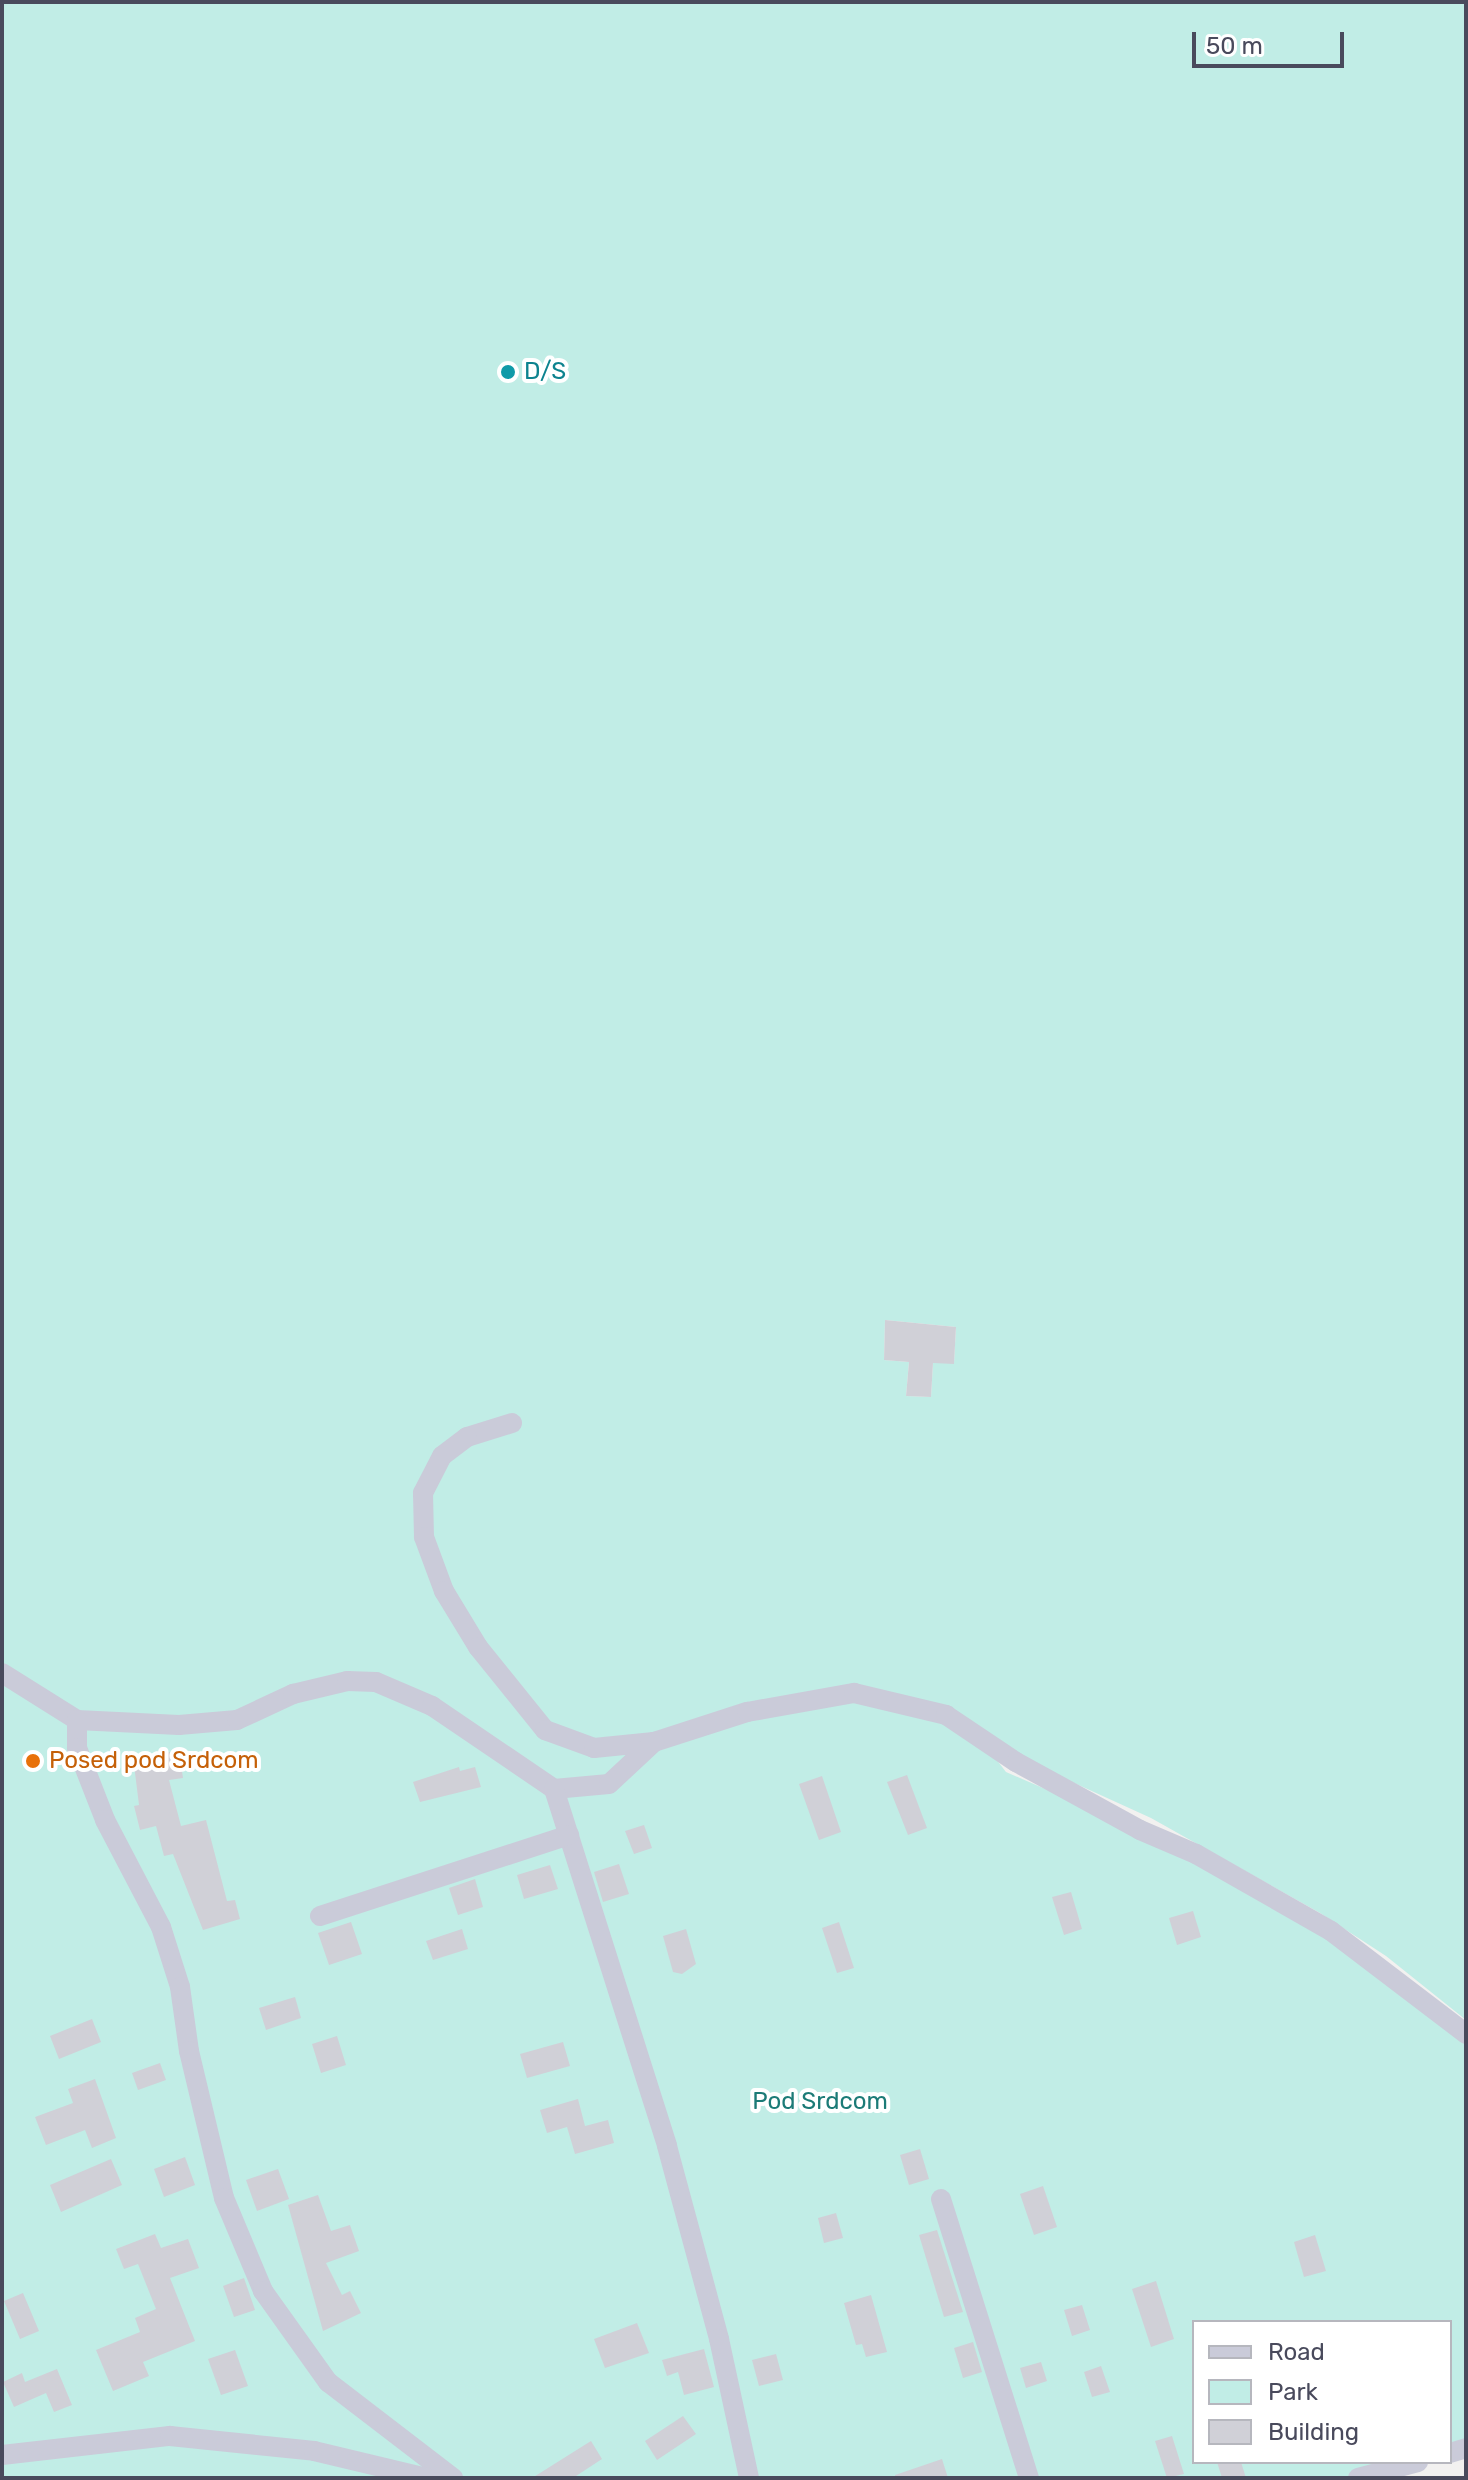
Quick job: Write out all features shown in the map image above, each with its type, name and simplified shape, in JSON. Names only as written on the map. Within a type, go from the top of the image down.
[{"type":"street","points":[[512,1423],[486,1428],[454,1444],[430,1474],[422,1510],[431,1563],[478,1647],[545,1730],[594,1748],[654,1742],[747,1712],[854,1693],[946,1715],[1016,1762],[1140,1830],[1196,1854],[1331,1931],[1466,2034]]},
{"type":"street","points":[[2,1673],[77,1720],[179,1725],[237,1720],[293,1694],[347,1681],[376,1682],[432,1706],[554,1789],[667,2146],[719,2339],[749,2478]]},
{"type":"street","points":[[77,1720],[77,1748],[105,1820],[161,1927],[180,1987],[189,2051],[224,2198],[263,2291],[328,2382],[453,2478]]},
{"type":"street","points":[[554,1789],[609,1784],[654,1742]]},
{"type":"street","points":[[320,1916],[569,1835]]},
{"type":"street","points":[[941,2199],[1029,2478]]},
{"type":"street","points":[[2,2455],[170,2436],[314,2451],[427,2478]]},
{"type":"street","points":[[1358,2478],[1410,2464]]},
{"type":"green space","name":"Pod Srdcom","points":[[2,2],[1466,2],[1466,2020],[1386,1956],[1320,1913],[1151,1818],[982,1741],[1006,1772],[1196,1854],[1331,1931],[1466,2034],[1466,2448],[1452,2452],[1452,2320],[1192,2320],[1192,2464],[1410,2464],[1358,2478],[2,2478]],"holes":[[[885,1320],[956,1327],[954,1363],[933,1363],[931,1397],[906,1396],[909,1362],[884,1360]]]},
{"type":"building","points":[[885,1320],[956,1327],[954,1364],[933,1363],[931,1397],[906,1396],[909,1362],[884,1360]]},
{"type":"building","points":[[179,1751],[183,1778],[169,1780],[181,1826],[206,1820],[227,1901],[235,1900],[240,1919],[203,1930],[173,1854],[164,1856],[156,1826],[140,1830],[134,1806],[139,1805],[133,1757]]},
{"type":"building","points":[[459,1767],[460,1771],[475,1767],[481,1787],[420,1802],[413,1782]]},
{"type":"building","points":[[907,1775],[927,1828],[908,1835],[887,1782]]},
{"type":"building","points":[[822,1776],[841,1832],[819,1840],[799,1784]]},
{"type":"building","points":[[644,1825],[652,1848],[634,1854],[625,1831]]},
{"type":"building","points":[[619,1864],[629,1894],[603,1902],[594,1872]]},
{"type":"building","points":[[550,1865],[558,1889],[524,1899],[517,1875]]},
{"type":"building","points":[[475,1879],[483,1907],[458,1915],[449,1888]]},
{"type":"building","points":[[1071,1892],[1082,1929],[1064,1935],[1052,1897]]},
{"type":"building","points":[[1193,1911],[1201,1937],[1177,1945],[1169,1918]]},
{"type":"building","points":[[351,1922],[362,1954],[329,1965],[318,1933]]},
{"type":"building","points":[[839,1922],[854,1968],[837,1973],[822,1928]]},
{"type":"building","points":[[462,1929],[468,1949],[433,1960],[426,1941]]},
{"type":"building","points":[[686,1929],[696,1964],[682,1974],[673,1972],[663,1936]]},
{"type":"building","points":[[295,1997],[301,2018],[266,2030],[259,2008]]},
{"type":"building","points":[[92,2019],[101,2042],[59,2059],[50,2036]]},
{"type":"building","points":[[337,2036],[346,2065],[321,2073],[312,2044]]},
{"type":"building","points":[[563,2042],[570,2066],[527,2078],[520,2054]]},
{"type":"building","points":[[160,2063],[166,2080],[138,2090],[132,2073]]},
{"type":"building","points":[[95,2079],[116,2138],[92,2148],[85,2130],[46,2145],[35,2117],[73,2103],[68,2089]]},
{"type":"building","points":[[578,2099],[585,2126],[608,2120],[614,2143],[575,2154],[567,2127],[547,2133],[540,2110]]},
{"type":"building","points":[[920,2149],[929,2179],[909,2185],[900,2155]]},
{"type":"building","points":[[185,2157],[195,2185],[164,2197],[154,2169]]},
{"type":"building","points":[[111,2159],[122,2185],[61,2212],[50,2185]]},
{"type":"building","points":[[278,2169],[289,2199],[257,2211],[246,2180]]},
{"type":"building","points":[[1043,2186],[1057,2227],[1034,2235],[1020,2194]]},
{"type":"building","points":[[318,2195],[331,2231],[350,2225],[359,2251],[326,2263],[342,2295],[350,2291],[361,2313],[323,2331],[288,2205]]},
{"type":"building","points":[[836,2213],[843,2238],[824,2243],[818,2218]]},
{"type":"building","points":[[937,2230],[963,2312],[944,2317],[919,2235]]},
{"type":"building","points":[[155,2234],[161,2248],[188,2239],[199,2268],[170,2278],[195,2341],[143,2362],[149,2376],[113,2391],[96,2350],[140,2332],[135,2318],[156,2309],[138,2264],[124,2269],[116,2249]]},
{"type":"building","points":[[1315,2235],[1326,2271],[1304,2277],[1294,2242]]},
{"type":"building","points":[[244,2278],[255,2310],[234,2317],[223,2286]]},
{"type":"building","points":[[1156,2281],[1174,2339],[1151,2347],[1132,2289]]},
{"type":"building","points":[[23,2293],[39,2331],[20,2339],[4,2301]]},
{"type":"building","points":[[871,2295],[887,2352],[866,2357],[862,2344],[856,2345],[844,2303]]},
{"type":"building","points":[[1082,2305],[1090,2330],[1072,2336],[1064,2310]]},
{"type":"building","points":[[637,2323],[649,2353],[605,2368],[594,2339]]},
{"type":"building","points":[[973,2342],[982,2372],[963,2378],[954,2348]]},
{"type":"building","points":[[704,2349],[714,2387],[684,2395],[678,2372],[667,2376],[662,2360]]},
{"type":"building","points":[[235,2350],[248,2386],[221,2395],[208,2359]]},
{"type":"building","points":[[776,2354],[783,2380],[759,2386],[752,2360]]},
{"type":"building","points":[[1041,2362],[1047,2381],[1026,2388],[1020,2368]]},
{"type":"building","points":[[1101,2366],[1110,2392],[1092,2397],[1084,2372]]},
{"type":"building","points":[[57,2369],[72,2405],[54,2412],[46,2393],[14,2407],[3,2382],[22,2373],[25,2382]]},
{"type":"building","points":[[683,2416],[696,2434],[657,2460],[645,2441]]},
{"type":"building","points":[[1172,2436],[1184,2474],[1167,2478],[1155,2441]]},
{"type":"building","points":[[591,2441],[602,2459],[573,2478],[532,2478]]},
{"type":"building","points":[[942,2459],[948,2478],[895,2478],[895,2475]]},
{"type":"building","points":[[1218,2464],[1242,2464],[1246,2478],[1222,2478]]},
{"type":"place","name":"D/S","points":[[508,372]]},
{"type":"place","name":"Posed pod Srdcom","points":[[33,1761]]}]
